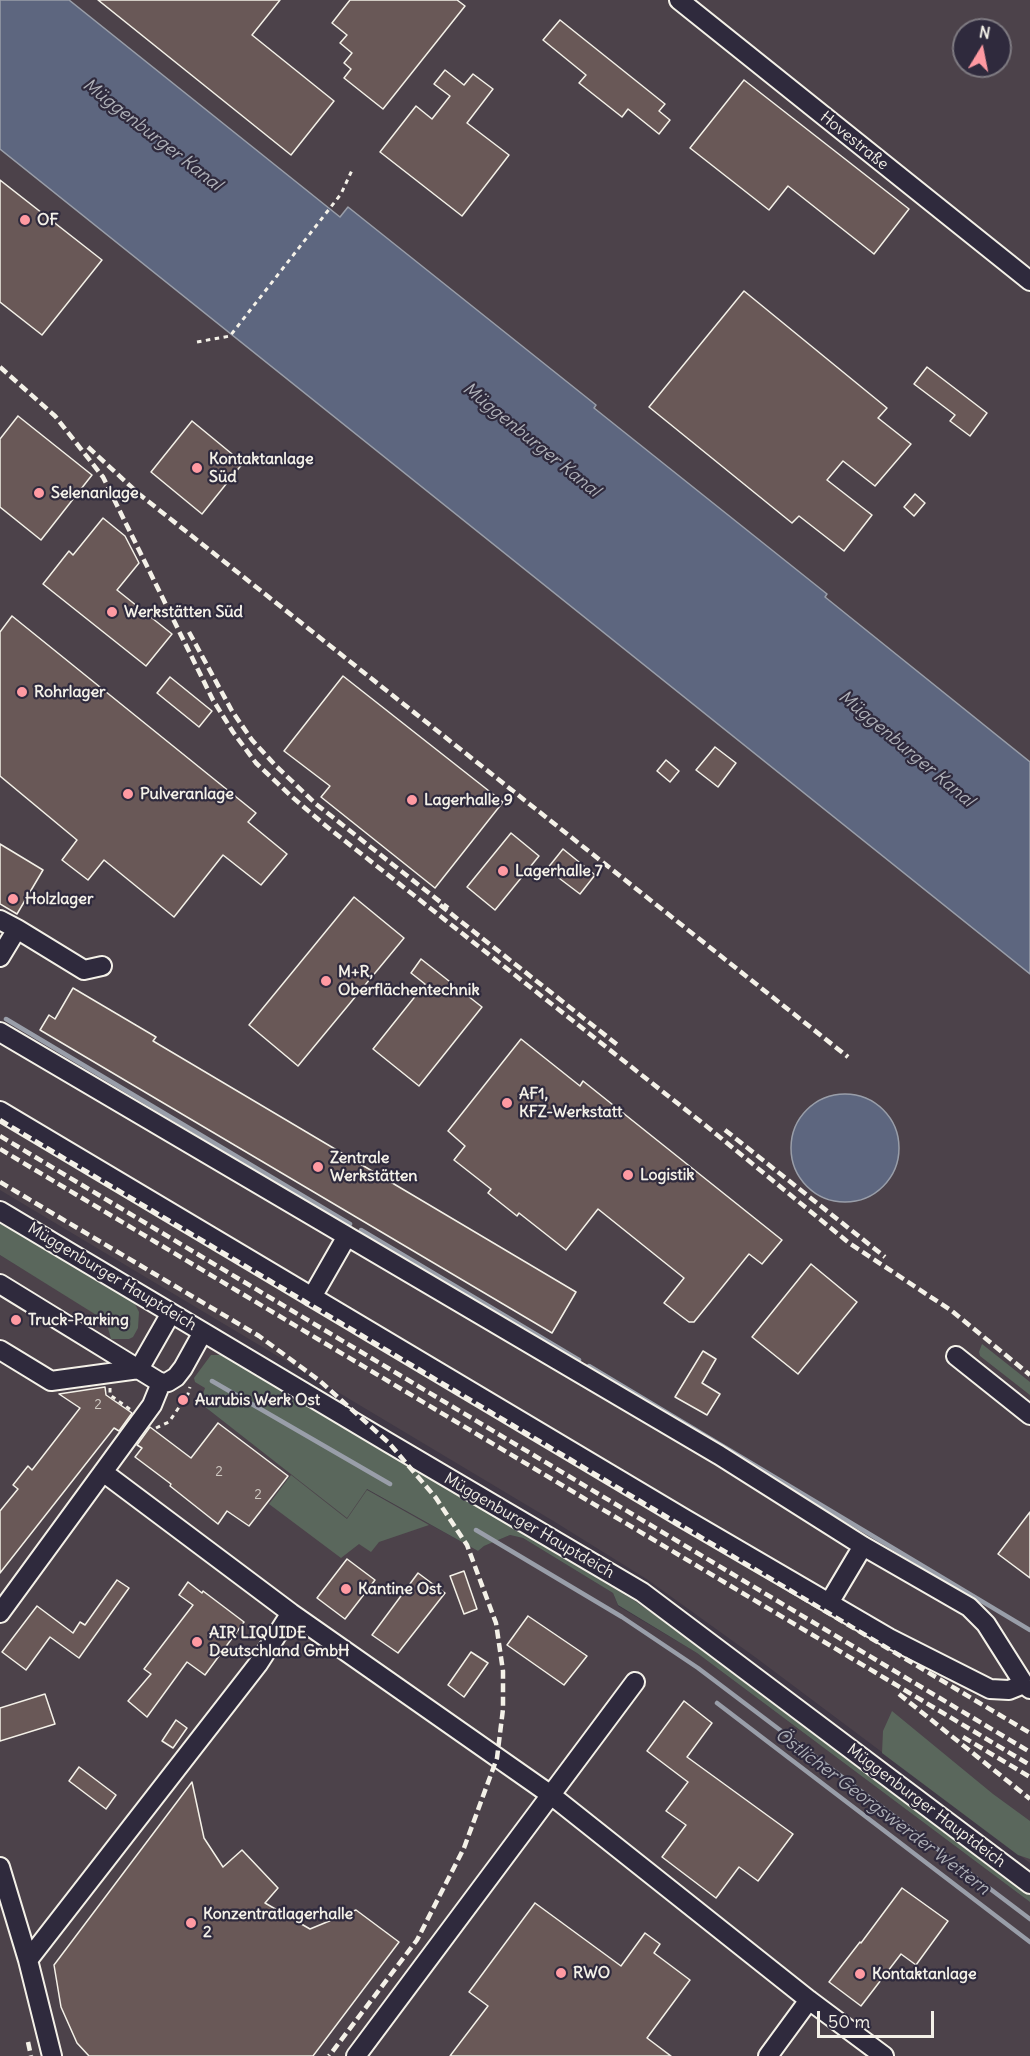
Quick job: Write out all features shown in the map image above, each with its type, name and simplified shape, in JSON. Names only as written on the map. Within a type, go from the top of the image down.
[{"type":"street","name":"Hovestraße","points":[[679,0],[1030,281]]},
{"type":"street","points":[[0,920],[84,970],[102,966]]},
{"type":"street","points":[[0,957],[17,929]]},
{"type":"street","points":[[0,1032],[719,1455],[863,1546],[969,1607],[986,1624],[1027,1687],[1009,1690],[990,1689],[889,1638],[0,1111]]},
{"type":"street","name":"Müggenburger Hauptdeich","points":[[0,1210],[642,1592],[1030,1884]]},
{"type":"street","points":[[312,1297],[347,1236]]},
{"type":"street","points":[[0,1284],[160,1383],[168,1382],[176,1377],[203,1332]]},
{"type":"street","points":[[138,1369],[171,1313]]},
{"type":"street","points":[[3,1352],[51,1381],[138,1369]]},
{"type":"street","points":[[956,1356],[1030,1415]]},
{"type":"street","points":[[0,1613],[152,1405],[160,1383]]},
{"type":"street","points":[[104,1472],[291,1613],[551,1795],[809,2000],[884,2056]]},
{"type":"street","points":[[829,1603],[863,1546]]},
{"type":"street","points":[[28,1960],[258,1664],[291,1613]]},
{"type":"street","points":[[356,2056],[635,1682]]},
{"type":"street","points":[[0,1867],[28,1960],[52,2056]]},
{"type":"street","points":[[768,2056],[809,2000]]},
{"type":"path","points":[[197,342],[230,336],[341,194],[353,168]]},
{"type":"path","points":[[107,1373],[110,1395],[142,1418]]},
{"type":"shaded area","points":[[69,0],[1030,0],[1030,762],[825,597],[827,594],[594,408],[596,405],[348,207],[340,217]]},
{"type":"shaded area","points":[[0,149],[1030,974],[1030,1863],[755,1657],[648,1580],[0,1190]]},
{"type":"shaded area","points":[[0,1255],[106,1320],[122,1294],[224,1355],[200,1403],[347,1517],[366,1489],[478,1551],[510,1535],[523,1538],[613,1593],[618,1606],[697,1653],[1030,1902],[1030,2056],[0,2056]]},
{"type":"green space","points":[[0,1222],[129,1298],[139,1312],[138,1328],[133,1337],[111,1339],[106,1321],[0,1255]]},
{"type":"green space","points":[[982,1344],[1030,1382],[1030,1395],[980,1356]]},
{"type":"green space","points":[[211,1355],[224,1355],[632,1599],[701,1647],[1030,1895],[1030,1902],[697,1653],[618,1605],[613,1593],[523,1538],[510,1535],[478,1551],[367,1489],[347,1518],[200,1403],[205,1388],[195,1382],[194,1378]]},
{"type":"green space","points":[[291,1475],[347,1519],[367,1490],[429,1525],[379,1542],[371,1552],[359,1544],[341,1558],[269,1504]]},
{"type":"green space","points":[[892,1711],[993,1794],[1030,1821],[1030,1859],[1018,1855],[882,1753],[883,1731]]},
{"type":"water","name":"Müggenburger Kanal","points":[[0,0],[69,0],[340,217],[348,207],[596,405],[594,408],[827,594],[825,597],[1030,762],[1030,974],[0,149]]},
{"type":"water","points":[[845,1094],[866,1098],[883,1110],[895,1127],[899,1148],[895,1169],[883,1186],[866,1198],[845,1202],[824,1198],[807,1186],[795,1169],[791,1148],[795,1127],[807,1110],[824,1098]]},
{"type":"building","points":[[98,0],[280,0],[252,35],[334,101],[291,155]]},
{"type":"building","points":[[350,0],[457,0],[465,6],[383,109],[344,78],[351,69],[344,63],[352,53],[340,43],[347,35],[332,23]]},
{"type":"building","points":[[560,20],[665,104],[659,111],[670,120],[659,134],[628,109],[622,117],[579,83],[586,75],[543,40]]},
{"type":"building","points":[[445,70],[464,85],[473,74],[493,89],[467,123],[509,155],[462,216],[380,152],[416,106],[432,119],[450,96],[434,84]]},
{"type":"building","points":[[744,80],[909,209],[874,254],[788,186],[769,210],[690,148]]},
{"type":"building","name":"OF","points":[[0,180],[102,260],[42,335],[0,302]]},
{"type":"building","points":[[744,291],[887,408],[878,418],[911,444],[875,486],[843,461],[827,480],[872,515],[844,551],[799,516],[792,523],[649,407]]},
{"type":"building","points":[[927,367],[987,413],[970,436],[950,421],[955,415],[914,384]]},
{"type":"building","name":"Selenanlage","points":[[18,416],[92,475],[41,540],[0,507],[0,439]]},
{"type":"building","name":"Kontaktanlage Süd","points":[[192,421],[243,463],[202,514],[151,472]]},
{"type":"building","points":[[915,494],[925,503],[914,516],[904,507]]},
{"type":"building","name":"Werkstätten Süd","points":[[103,518],[125,536],[139,563],[117,590],[172,634],[146,666],[43,584],[69,551],[73,555]]},
{"type":"building","name":"Pulveranlage","points":[[12,616],[256,813],[248,822],[287,854],[261,885],[223,855],[174,917],[104,860],[88,880],[62,860],[77,840],[0,776],[0,632]]},
{"type":"building","name":"Lagerhalle 9","points":[[343,676],[503,802],[435,888],[321,797],[330,786],[284,751]]},
{"type":"building","points":[[170,677],[212,711],[199,727],[157,693]]},
{"type":"building","points":[[715,747],[736,763],[718,787],[696,770]]},
{"type":"building","points":[[666,760],[679,771],[670,782],[657,771]]},
{"type":"building","name":"Lagerhalle 7","points":[[511,833],[539,856],[495,910],[467,887]]},
{"type":"building","points":[[0,844],[43,870],[17,914],[0,904]]},
{"type":"building","points":[[563,849],[595,875],[580,894],[547,869]]},
{"type":"building","name":"M+R, Oberflächentechnik","points":[[354,897],[404,938],[298,1066],[249,1025]]},
{"type":"building","points":[[421,959],[482,1007],[419,1086],[373,1049],[425,984],[411,973]]},
{"type":"building","name":"Zentrale Werkstätten","points":[[73,988],[156,1037],[153,1041],[576,1292],[552,1333],[40,1030],[49,1015],[55,1019]]},
{"type":"building","points":[[521,1039],[580,1086],[583,1081],[782,1240],[762,1264],[749,1254],[694,1322],[689,1322],[664,1303],[684,1278],[598,1209],[566,1250],[519,1213],[517,1216],[488,1193],[491,1189],[454,1160],[465,1146],[448,1131]]},
{"type":"building","points":[[811,1264],[857,1302],[798,1374],[752,1337]]},
{"type":"building","points":[[703,1351],[716,1359],[702,1383],[720,1394],[707,1415],[675,1397]]},
{"type":"building","points":[[105,1387],[106,1395],[132,1413],[119,1431],[114,1428],[0,1573],[0,1511],[18,1489],[13,1485],[28,1466],[32,1470],[80,1408],[59,1394]]},
{"type":"building","points":[[218,1423],[288,1476],[249,1526],[227,1511],[218,1524],[135,1457],[142,1448],[137,1445],[150,1427],[191,1458]]},
{"type":"building","points":[[1030,1512],[1030,1578],[998,1554]]},
{"type":"building","name":"Kantine Ost","points":[[347,1559],[375,1580],[345,1619],[317,1598]]},
{"type":"building","points":[[464,1571],[477,1609],[464,1614],[450,1576]]},
{"type":"building","points":[[418,1573],[445,1593],[398,1653],[372,1635]]},
{"type":"building","points":[[117,1580],[129,1588],[79,1658],[50,1637],[26,1670],[2,1652],[37,1606],[73,1633],[80,1622],[85,1625]]},
{"type":"building","name":"AIR LIQUIDE Deutschland GmbH","points":[[188,1582],[244,1622],[205,1675],[187,1662],[147,1717],[128,1701],[151,1674],[144,1669],[193,1605],[179,1595]]},
{"type":"building","points":[[528,1616],[587,1656],[564,1685],[507,1645]]},
{"type":"building","points":[[471,1652],[488,1663],[464,1697],[448,1685]]},
{"type":"building","points":[[45,1694],[55,1724],[0,1741],[0,1708]]},
{"type":"building","points":[[684,1701],[712,1723],[687,1757],[793,1834],[758,1881],[739,1867],[716,1898],[662,1857],[686,1825],[666,1811],[688,1782],[647,1751]]},
{"type":"building","points":[[176,1720],[187,1728],[173,1748],[162,1741]]},
{"type":"building","points":[[79,1767],[116,1795],[106,1809],[69,1781]]},
{"type":"building","name":"Konzentratlagerhalle 2","points":[[192,1782],[204,1838],[223,1867],[242,1850],[278,1888],[265,1903],[310,1929],[356,1910],[399,1942],[313,2056],[89,2056],[77,2043],[61,2007],[54,1965]]},
{"type":"building","points":[[902,1888],[948,1921],[916,1965],[901,1954],[861,2006],[829,1982]]},
{"type":"building","name":"RWO","points":[[535,1903],[621,1966],[645,1933],[660,1944],[654,1953],[690,1980],[647,2038],[671,2056],[450,2056],[488,2006],[469,1992]]},
{"type":"waterway","points":[[6,1019],[350,1224]]},
{"type":"waterway","points":[[361,1230],[579,1360]]},
{"type":"waterway","points":[[589,1366],[1030,1630]]},
{"type":"waterway","points":[[212,1381],[390,1484]]},
{"type":"waterway","points":[[476,1530],[622,1617],[698,1668],[1030,1919]]},
{"type":"waterway","name":"Östlicher Georgswerder Wettern","points":[[717,1703],[1030,1942]]},
{"type":"railway","points":[[0,367],[55,416],[103,477],[213,700],[256,763],[326,826],[705,1125],[849,1243],[952,1311],[1030,1375]]},
{"type":"railway","points":[[88,447],[139,494],[848,1057]]},
{"type":"railway","points":[[189,632],[232,711],[252,740],[276,766],[316,804],[448,908]]},
{"type":"railway","points":[[440,905],[619,1046]]},
{"type":"railway","points":[[0,1120],[1030,1733]]},
{"type":"railway","points":[[725,1130],[885,1257]]},
{"type":"railway","points":[[0,1136],[1030,1752]]},
{"type":"railway","points":[[0,1149],[1030,1765]]},
{"type":"railway","points":[[0,1182],[259,1336],[320,1381],[389,1443],[436,1498],[467,1545],[496,1623],[503,1671],[503,1709],[497,1758],[464,1848],[417,1940],[329,2056]]},
{"type":"railway","points":[[899,1694],[1030,1799]]},
{"type":"railway","points":[[963,1737],[1030,1777]]},
{"type":"railway","points":[[28,2042],[31,2056]]},
{"type":"place","name":"OF","points":[[25,220]]},
{"type":"place","name":"Kontaktanlage Süd","points":[[197,468]]},
{"type":"place","name":"Selenanlage","points":[[39,493]]},
{"type":"place","name":"Werkstätten Süd","points":[[112,612]]},
{"type":"place","name":"Rohrlager","points":[[22,692]]},
{"type":"place","name":"Pulveranlage","points":[[128,794]]},
{"type":"place","name":"Lagerhalle 9","points":[[412,800]]},
{"type":"place","name":"Lagerhalle 7","points":[[503,871]]},
{"type":"place","name":"Holzlager","points":[[13,899]]},
{"type":"place","name":"M+R, Oberflächentechnik","points":[[326,981]]},
{"type":"place","name":"AF1, KFZ-Werkstatt","points":[[507,1103]]},
{"type":"place","name":"Zentrale Werkstätten","points":[[318,1167]]},
{"type":"place","name":"Logistik","points":[[628,1175]]},
{"type":"place","name":"Truck-Parking","points":[[16,1320]]},
{"type":"place","name":"Aurubis Werk Ost","points":[[183,1400]]},
{"type":"place","name":"Kantine Ost","points":[[346,1589]]},
{"type":"place","name":"AIR LIQUIDE Deutschland GmbH","points":[[197,1642]]},
{"type":"place","name":"Konzentratlagerhalle 2","points":[[191,1923]]},
{"type":"place","name":"RWO","points":[[561,1973]]},
{"type":"place","name":"Kontaktanlage","points":[[860,1974]]}]
